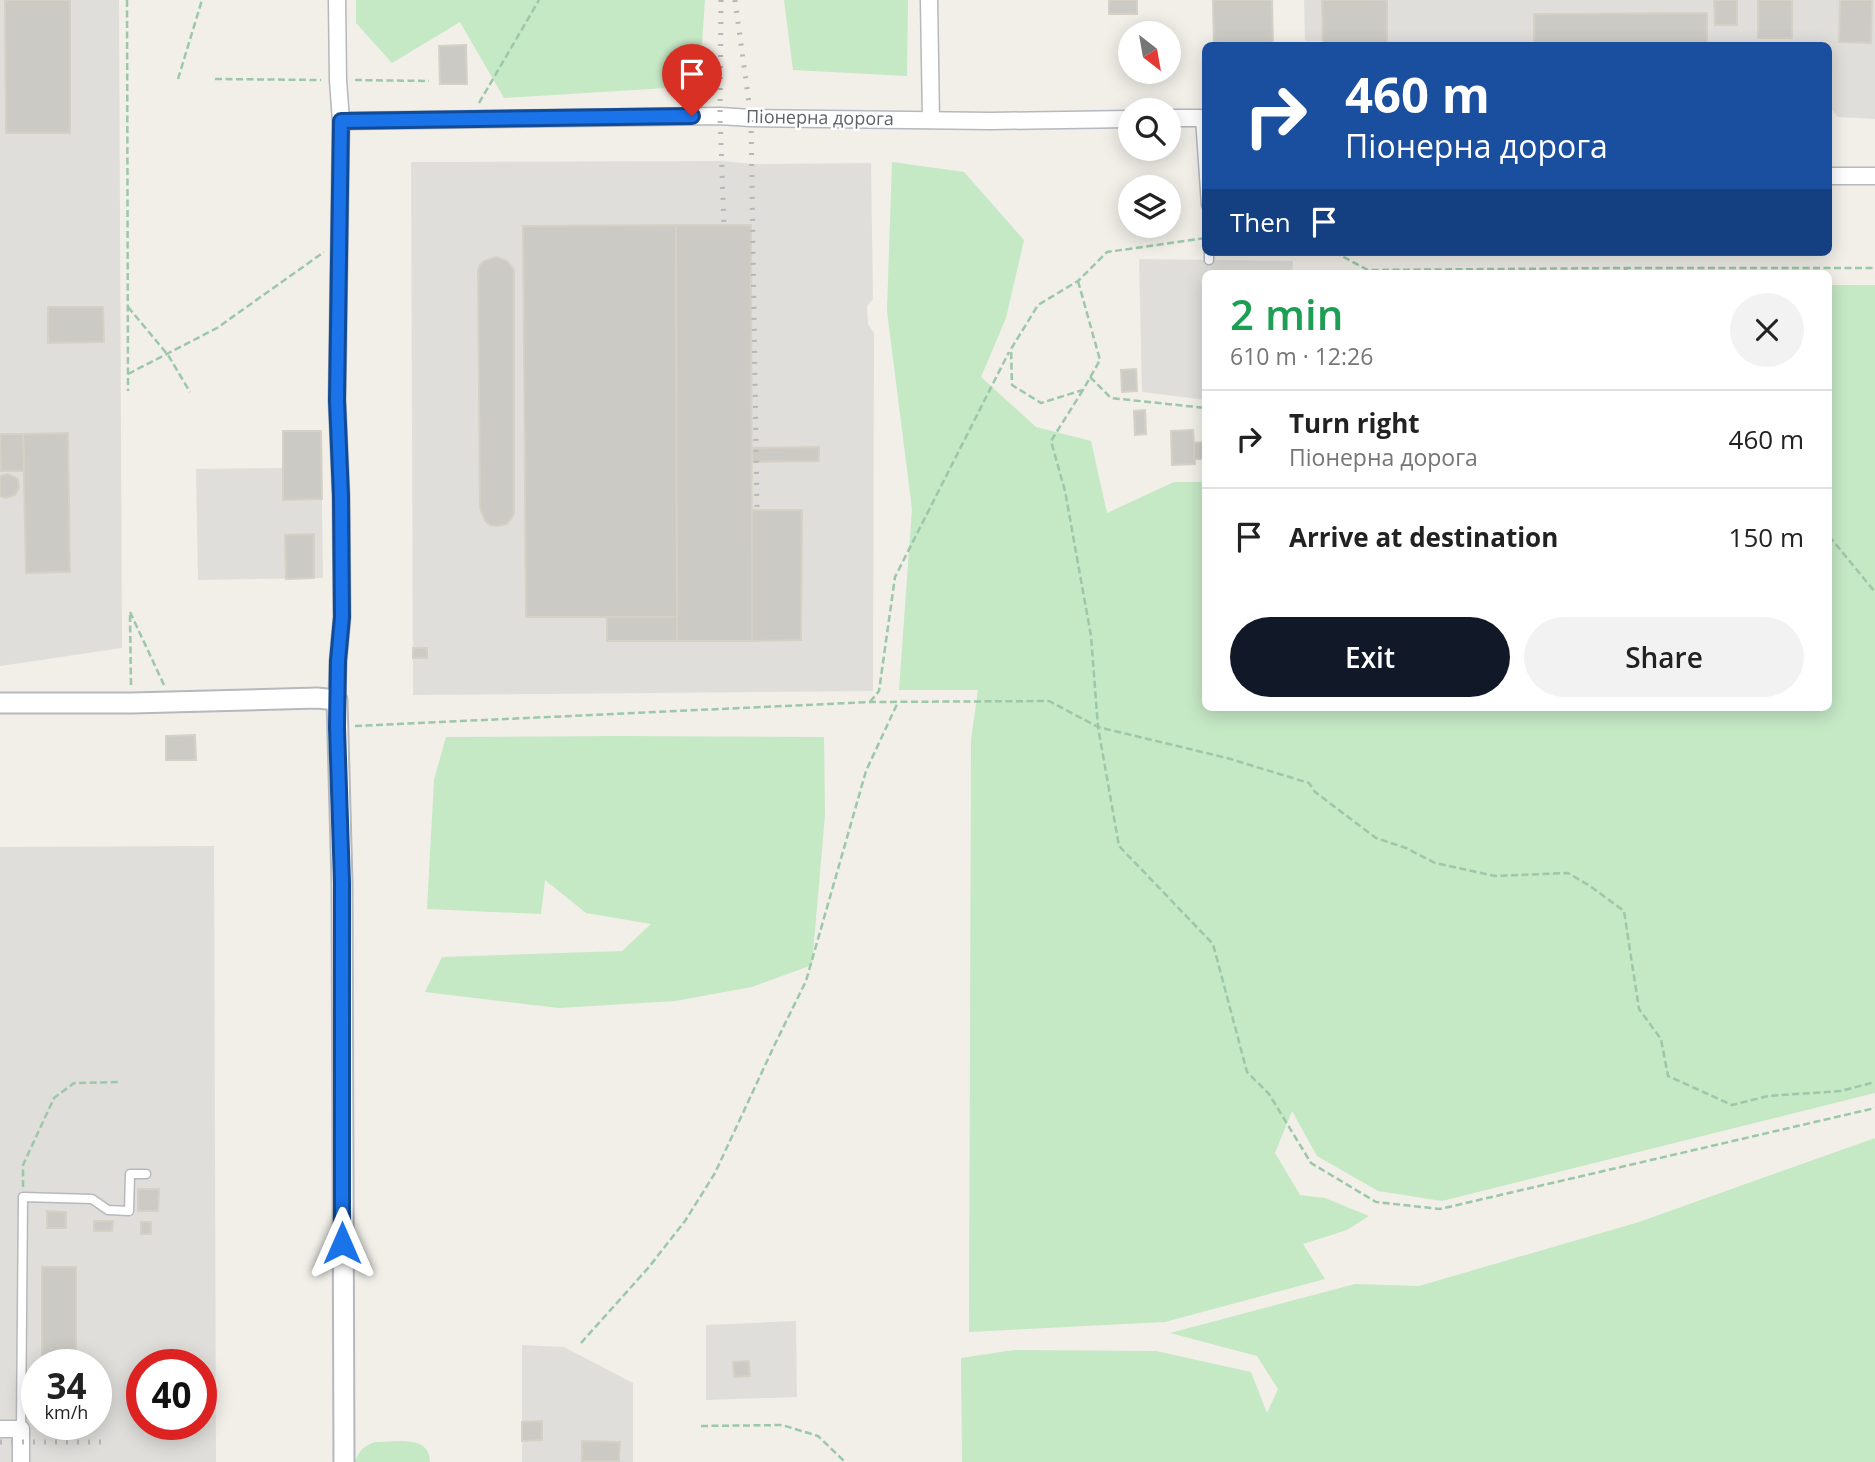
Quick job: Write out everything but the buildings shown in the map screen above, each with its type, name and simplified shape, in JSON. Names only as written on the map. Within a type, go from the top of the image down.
[{"type":"street","points":[[337,0],[341,121],[337,400],[342,617],[337,727],[342,883],[344,1462]]},
{"type":"street","points":[[929,0],[932,120]]},
{"type":"street","name":"Піонерна дорога","points":[[341,121],[720,116],[932,120],[1118,119]]},
{"type":"street","points":[[1181,118],[1202,119]]},
{"type":"street","points":[[1832,176],[1875,176]]},
{"type":"street","points":[[0,703],[317,698],[337,700]]},
{"type":"street","points":[[0,1429],[21,1429]]},
{"type":"street","points":[[21,1440],[21,1462]]},
{"type":"lane","points":[[22,1349],[23,1197],[92,1199],[108,1210],[129,1211],[130,1174],[146,1174]]},
{"type":"path","points":[[127,0],[128,391]]},
{"type":"path","points":[[178,79],[201,0]]},
{"type":"path","points":[[469,119],[539,0]]},
{"type":"path","points":[[870,702],[879,691],[895,577],[1011,349],[1038,305],[1078,281],[1107,252],[1202,239]]},
{"type":"path","points":[[128,374],[217,328],[338,242]]},
{"type":"path","points":[[1342,256],[1368,270],[1875,268]]},
{"type":"path","points":[[1078,281],[1100,360],[1051,441],[1065,491],[1091,636],[1098,727],[1119,846],[1213,944],[1247,1072],[1269,1094],[1311,1163],[1376,1202],[1440,1209],[1875,1108]]},
{"type":"path","points":[[128,307],[167,355],[190,392]]},
{"type":"path","points":[[1011,349],[1012,385],[1041,402],[1083,390]]},
{"type":"path","points":[[1090,377],[1111,398],[1202,408]]},
{"type":"path","points":[[1832,541],[1875,592]]},
{"type":"path","points":[[131,703],[130,612],[172,702]]},
{"type":"path","points":[[337,727],[870,702],[1049,701],[1098,727],[1227,758],[1309,783],[1315,792],[1376,838],[1406,848],[1435,863],[1495,876],[1568,873],[1590,886],[1624,911],[1639,1009],[1661,1040],[1668,1076],[1732,1105],[1768,1096],[1841,1091],[1875,1082]]},
{"type":"path","points":[[581,1343],[649,1267],[678,1230],[715,1173],[806,981],[866,771],[898,702]]},
{"type":"path","points":[[23,1197],[23,1165],[54,1098],[74,1083],[119,1082]]},
{"type":"path","points":[[701,1426],[782,1425],[818,1436],[845,1462]]},
{"type":"shaded area","points":[[0,0],[119,0],[122,648],[0,666]]},
{"type":"shaded area","points":[[1304,0],[1875,0],[1875,119],[1838,117],[1832,110],[1832,42],[1305,41]]},
{"type":"shaded area","points":[[721,161],[752,164],[871,163],[873,299],[867,306],[868,324],[874,333],[873,691],[413,695],[411,162]]},
{"type":"shaded area","points":[[1139,259],[1293,261],[1292,270],[1202,270],[1202,400],[1142,392]]},
{"type":"shaded area","points":[[283,431],[321,431],[323,578],[198,580],[196,469],[283,468]]},
{"type":"shaded area","points":[[214,846],[216,1349],[126,1349],[126,1440],[216,1440],[216,1462],[0,1462],[0,847]]},
{"type":"shaded area","points":[[796,1321],[797,1397],[706,1400],[706,1325]]},
{"type":"shaded area","points":[[522,1345],[564,1347],[633,1383],[633,1462],[522,1462]]},
{"type":"green space","points":[[356,0],[705,0],[699,86],[504,98],[460,22],[392,63],[356,23]]},
{"type":"green space","points":[[784,0],[908,0],[907,76],[793,70]]},
{"type":"green space","points":[[892,162],[964,172],[1024,240],[1006,318],[981,377],[1036,427],[1091,441],[1107,513],[1174,482],[1202,482],[1202,711],[1832,711],[1832,285],[1875,285],[1875,1093],[1442,1201],[1378,1191],[1317,1156],[1292,1111],[1275,1153],[1300,1195],[1325,1198],[1369,1216],[1347,1230],[1303,1244],[1325,1279],[1165,1322],[969,1332],[971,740],[978,690],[899,690],[912,509],[887,311]]},
{"type":"green space","points":[[446,737],[824,737],[825,815],[812,965],[752,987],[675,1001],[559,1008],[425,992],[442,957],[622,951],[651,924],[586,913],[545,880],[541,914],[427,909],[434,780]]},
{"type":"green space","points":[[1875,1138],[1875,1462],[962,1462],[961,1358],[1014,1350],[1156,1351],[1251,1372],[1267,1413],[1278,1389],[1257,1356],[1170,1333],[1355,1284],[1419,1286],[1639,1222]]},
{"type":"green space","points":[[375,1442],[418,1443],[428,1453],[430,1462],[355,1462],[362,1449]]},
{"type":"railway","points":[[721,0],[720,116],[724,225]]},
{"type":"railway","points":[[735,0],[751,118],[757,510]]},
{"type":"railway","points":[[0,1442],[106,1442]]},
{"type":"route","points":[[342,1243],[342,883],[337,727],[342,617],[337,400],[341,121],[692,116]]}]
